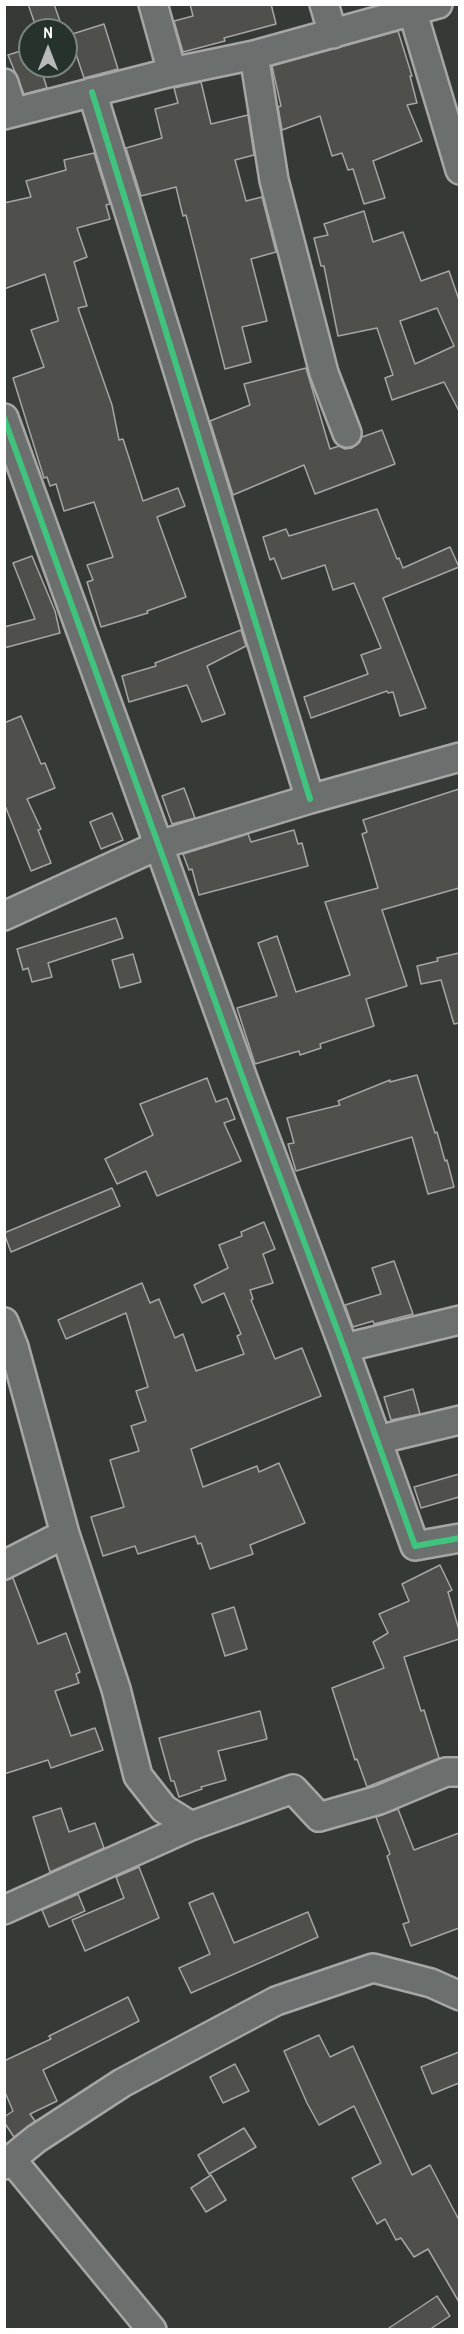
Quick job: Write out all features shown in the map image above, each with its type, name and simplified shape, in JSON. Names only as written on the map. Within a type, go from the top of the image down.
[{"type":"street","points":[[153,4],[172,72]]},
{"type":"street","points":[[324,4],[333,34]]},
{"type":"street","points":[[4,83],[9,114],[172,72],[254,55],[438,4]]},
{"type":"street","points":[[413,12],[459,170]]},
{"type":"street","points":[[254,55],[274,180],[324,373],[347,433]]},
{"type":"street","points":[[92,92],[310,799]]},
{"type":"street","points":[[4,418],[249,1095],[345,1348],[415,1546],[459,1538]]},
{"type":"street","points":[[4,916],[159,845],[459,757]]},
{"type":"street","points":[[345,1348],[459,1320]]},
{"type":"street","points":[[4,1322],[14,1347],[65,1534],[116,1689],[138,1776],[164,1809],[191,1826]]},
{"type":"street","points":[[377,1440],[459,1420]]},
{"type":"street","points":[[4,1565],[65,1534]]},
{"type":"street","points":[[4,1910],[191,1826],[293,1789],[319,1817],[379,1800],[446,1772],[459,1772]]},
{"type":"street","points":[[152,2330],[8,2162],[36,2139],[122,2083],[276,2001],[373,1968],[431,1983],[459,1996]]},
{"type":"building","points":[[28,4],[54,4],[59,18],[33,18]]},
{"type":"building","points":[[190,4],[271,4],[276,24],[183,52],[174,21],[193,16]]},
{"type":"building","points":[[104,24],[118,69],[84,78],[78,60],[78,32]]},
{"type":"building","points":[[398,31],[412,76],[410,76],[417,103],[407,105],[422,141],[373,161],[385,198],[364,204],[353,169],[348,170],[342,153],[332,156],[320,116],[282,130],[278,107],[281,106],[272,66]]},
{"type":"building","points":[[18,52],[18,78],[44,78],[47,88],[24,94],[8,55]]},
{"type":"building","points":[[201,82],[211,124],[248,115],[254,155],[235,160],[246,201],[262,197],[276,252],[251,259],[267,321],[242,327],[251,362],[225,369],[186,215],[183,216],[176,187],[141,196],[126,148],[162,138],[155,109],[178,103],[174,88]]},
{"type":"building","points":[[94,153],[110,204],[106,205],[110,219],[77,228],[87,257],[74,262],[87,306],[78,308],[112,405],[119,440],[123,439],[143,501],[178,488],[185,506],[157,517],[186,597],[147,611],[148,613],[101,627],[87,582],[93,580],[87,565],[113,557],[94,502],[64,511],[56,484],[50,486],[47,477],[44,478],[13,378],[44,367],[31,330],[58,321],[45,274],[4,289],[4,203],[31,197],[26,181],[66,170],[64,160]]},
{"type":"building","points":[[364,211],[373,242],[403,232],[421,281],[449,271],[459,300],[459,411],[444,382],[392,400],[385,378],[393,375],[377,328],[338,336],[324,266],[321,266],[314,238],[328,235],[324,224]],"holes":[[[437,308],[454,346],[415,364],[400,321]]]},
{"type":"building","points":[[306,368],[330,449],[339,446],[345,449],[352,448],[359,443],[362,437],[382,430],[395,464],[315,494],[304,465],[233,495],[210,421],[250,405],[244,384]]},
{"type":"building","points":[[377,509],[397,559],[399,558],[403,568],[450,547],[459,567],[383,598],[426,708],[400,716],[393,692],[388,693],[387,691],[311,718],[304,697],[368,674],[361,655],[381,648],[354,583],[333,590],[325,565],[282,579],[274,558],[270,560],[263,537],[286,529],[289,536]]},
{"type":"building","points":[[32,556],[55,611],[60,633],[4,648],[4,627],[35,619],[13,563]]},
{"type":"building","points":[[241,630],[246,646],[207,666],[225,714],[202,722],[187,685],[129,702],[122,676],[156,666],[155,663]]},
{"type":"building","points":[[21,716],[41,764],[45,763],[55,788],[27,799],[41,829],[38,830],[51,863],[31,871],[4,803],[4,723]]},
{"type":"building","points":[[184,788],[195,818],[172,824],[162,796]]},
{"type":"building","points":[[459,789],[459,888],[382,910],[407,986],[366,999],[374,1026],[320,1044],[321,1048],[300,1055],[299,1051],[255,1064],[237,1008],[277,996],[258,943],[277,936],[296,992],[350,975],[325,902],[378,888],[362,834],[367,832],[363,820]]},
{"type":"building","points":[[112,813],[123,840],[101,849],[90,822]]},
{"type":"building","points":[[294,830],[298,844],[302,843],[308,866],[199,895],[192,869],[189,870],[183,854],[248,834],[251,842]]},
{"type":"building","points":[[116,918],[123,938],[48,963],[52,977],[32,982],[28,968],[23,970],[17,949]]},
{"type":"building","points":[[459,953],[459,1023],[454,1024],[441,980],[421,984],[417,966]]},
{"type":"building","points":[[133,954],[141,982],[120,988],[112,960]]},
{"type":"building","points":[[417,1075],[435,1133],[437,1132],[445,1161],[447,1160],[454,1187],[428,1194],[412,1137],[296,1171],[288,1144],[294,1143],[287,1118],[340,1105],[338,1101],[390,1080],[390,1082]]},
{"type":"building","points":[[207,1078],[216,1102],[227,1098],[235,1119],[224,1123],[241,1161],[157,1196],[146,1171],[117,1184],[105,1159],[153,1135],[140,1104]]},
{"type":"building","points":[[112,1188],[120,1206],[11,1252],[4,1233]]},
{"type":"building","points":[[264,1222],[275,1249],[263,1254],[273,1283],[250,1290],[253,1299],[251,1300],[275,1359],[302,1348],[321,1396],[191,1449],[203,1487],[257,1466],[259,1472],[279,1463],[305,1523],[250,1545],[253,1554],[210,1569],[201,1543],[198,1544],[195,1536],[138,1554],[135,1546],[103,1556],[91,1517],[124,1507],[110,1460],[139,1451],[131,1426],[146,1421],[136,1391],[148,1387],[126,1313],[66,1339],[58,1320],[142,1283],[150,1303],[159,1299],[175,1338],[183,1334],[196,1371],[244,1354],[237,1336],[241,1334],[224,1293],[202,1303],[194,1285],[228,1268],[219,1245],[242,1236],[241,1232]]},
{"type":"building","points":[[394,1261],[413,1314],[353,1327],[345,1305],[381,1294],[372,1268]]},
{"type":"building","points":[[413,1389],[420,1414],[391,1420],[384,1397]]},
{"type":"building","points":[[459,1474],[459,1497],[421,1508],[414,1487]]},
{"type":"building","points":[[440,1565],[452,1590],[448,1592],[459,1630],[459,1639],[404,1657],[439,1758],[367,1787],[357,1759],[355,1760],[332,1688],[384,1668],[373,1642],[388,1633],[379,1614],[409,1601],[402,1584]]},
{"type":"building","points":[[13,1578],[38,1644],[66,1633],[80,1672],[76,1674],[79,1683],[55,1691],[71,1736],[95,1728],[103,1750],[51,1768],[48,1760],[4,1774],[4,1581]]},
{"type":"building","points":[[234,1607],[247,1649],[225,1656],[212,1614]]},
{"type":"building","points":[[260,1711],[267,1739],[218,1751],[226,1780],[201,1787],[202,1789],[179,1797],[174,1781],[171,1781],[159,1738]]},
{"type":"building","points":[[61,1808],[69,1832],[95,1823],[104,1848],[50,1872],[33,1817]]},
{"type":"building","points":[[398,1809],[414,1850],[459,1833],[459,1928],[411,1946],[403,1924],[409,1922],[387,1856],[390,1854],[376,1817]]},
{"type":"building","points":[[139,1867],[159,1918],[85,1951],[72,1920],[124,1898],[116,1877]]},
{"type":"building","points":[[213,1893],[234,1943],[308,1912],[318,1937],[191,1993],[179,1968],[210,1954],[189,1903]]},
{"type":"building","points":[[78,1894],[85,1911],[49,1927],[42,1910]]},
{"type":"building","points":[[128,1997],[139,2021],[43,2070],[57,2101],[30,2114],[35,2121],[14,2137],[4,2122],[4,2117],[13,2111],[4,2090],[4,2061],[51,2039],[49,2036]]},
{"type":"building","points":[[319,2035],[330,2057],[353,2046],[412,2175],[430,2165],[459,2220],[459,2302],[428,2249],[414,2257],[401,2238],[396,2240],[385,2219],[377,2224],[352,2178],[381,2163],[354,2106],[319,2125],[307,2103],[284,2051]]},
{"type":"building","points":[[459,2052],[459,2083],[432,2094],[421,2067]]},
{"type":"building","points":[[235,2064],[249,2091],[223,2103],[210,2077]]},
{"type":"building","points":[[244,2128],[256,2147],[209,2174],[198,2155]]},
{"type":"building","points":[[211,2175],[226,2200],[206,2212],[191,2188]]},
{"type":"building","points":[[437,2296],[450,2316],[429,2330],[386,2330]]},
{"type":"cycle path","points":[[92,92],[310,799]]},
{"type":"cycle path","points":[[4,418],[415,1546],[460,1538]]}]
